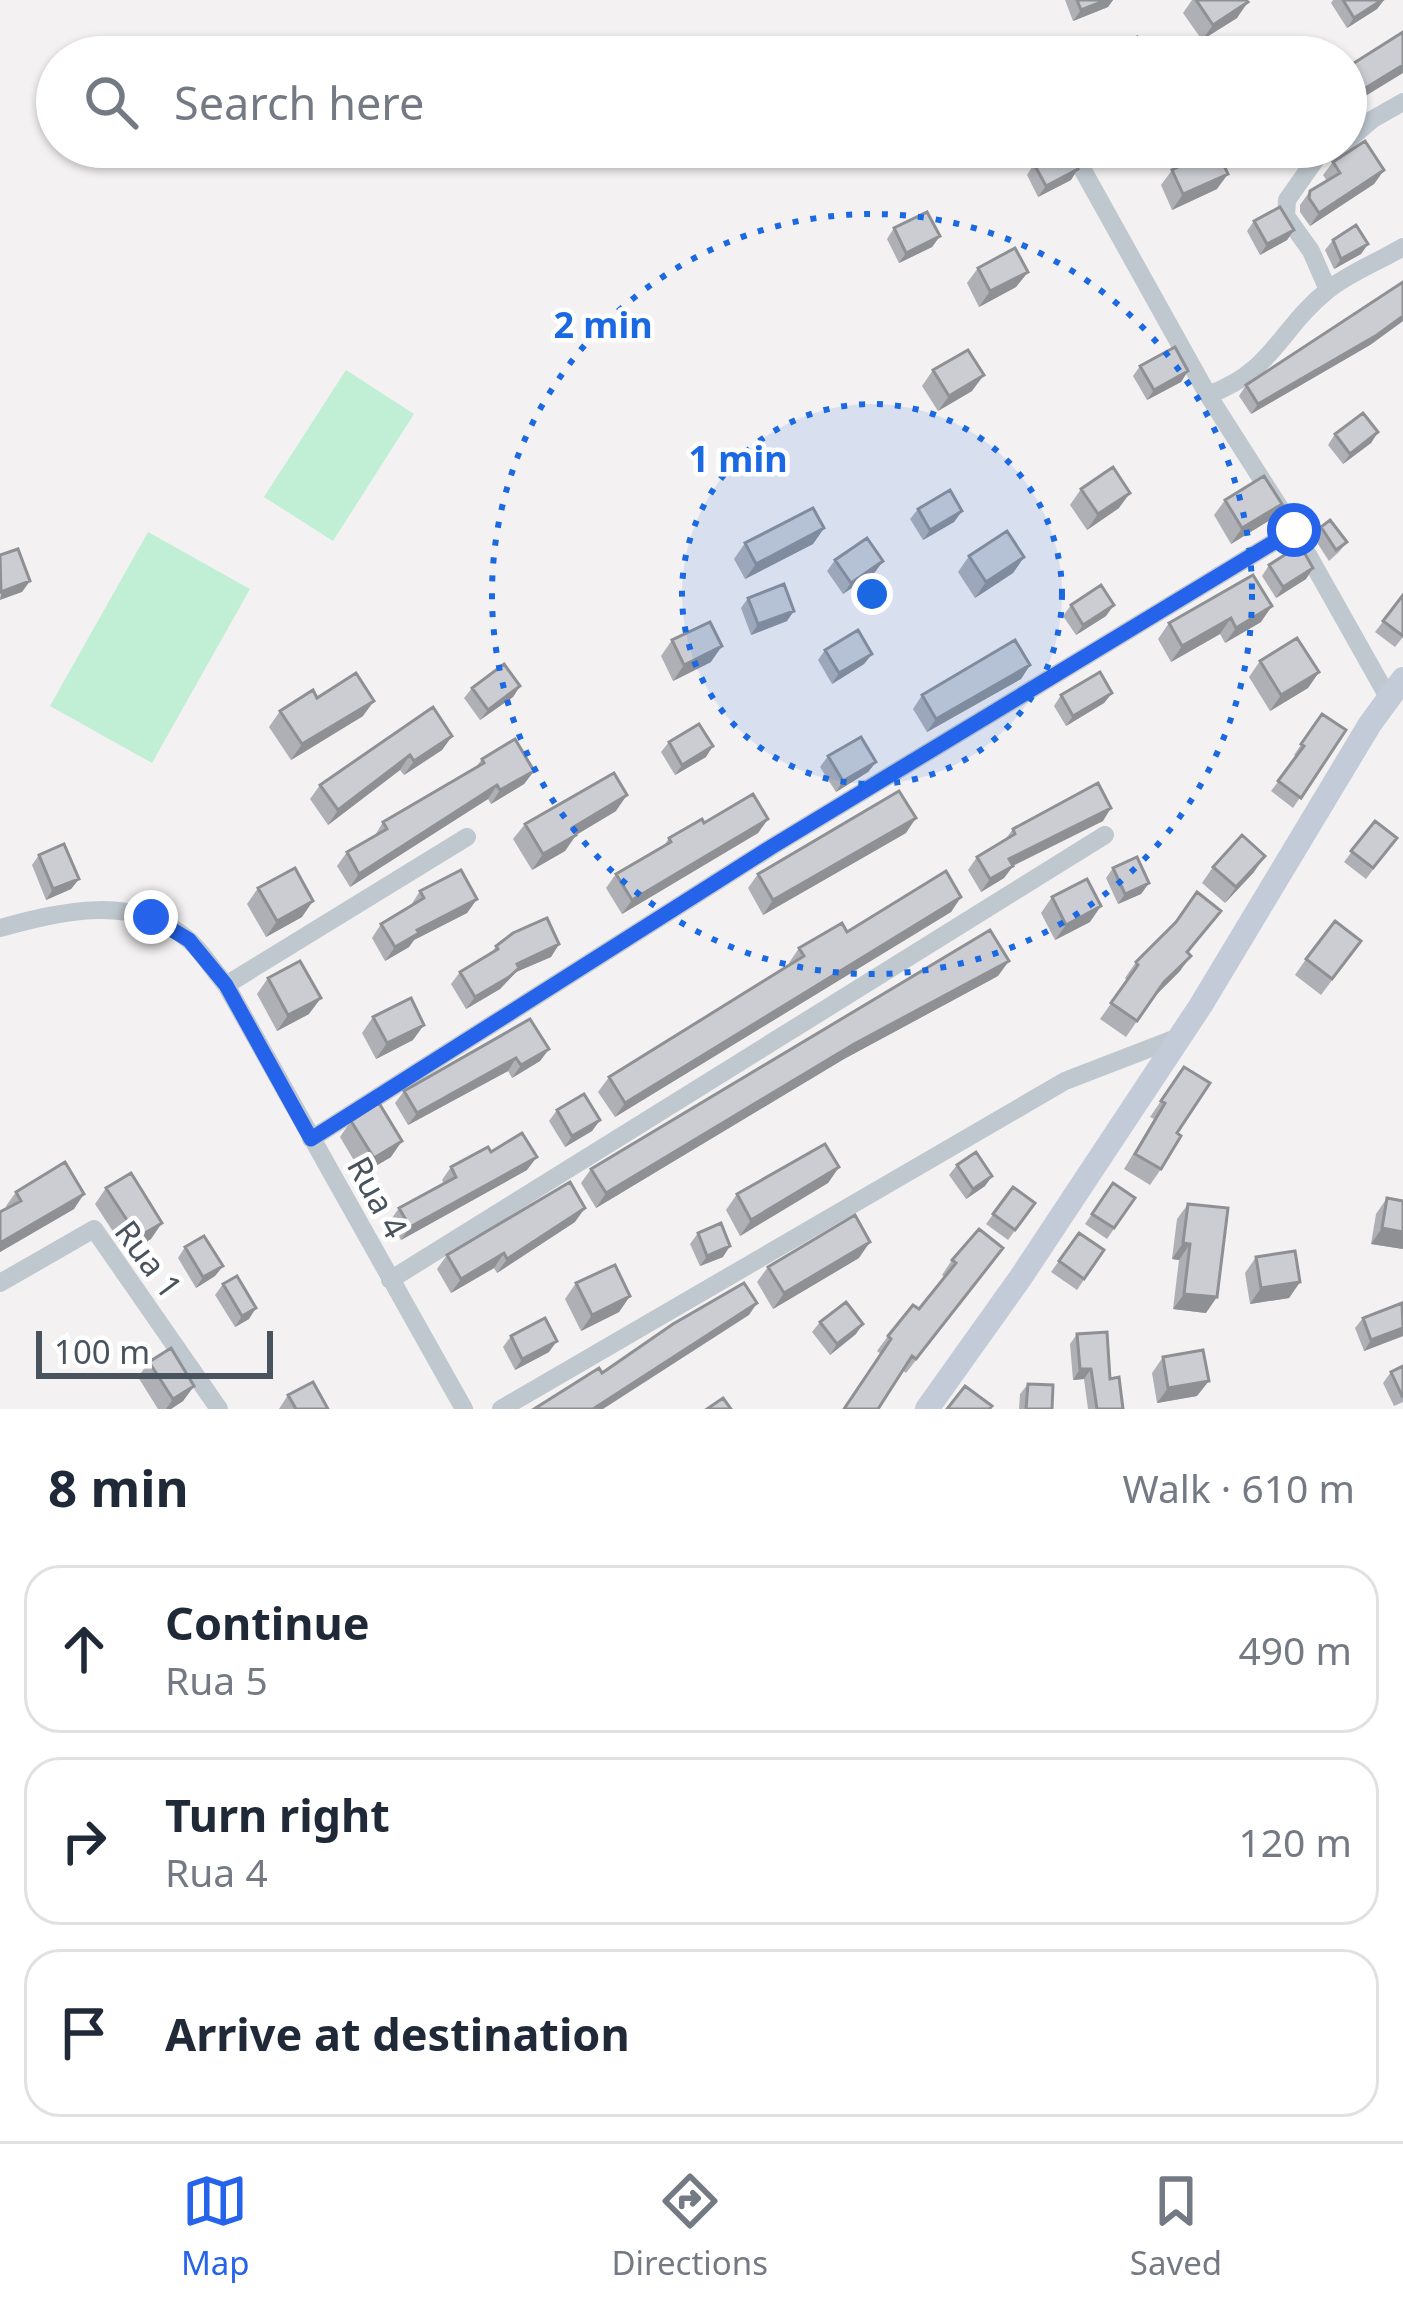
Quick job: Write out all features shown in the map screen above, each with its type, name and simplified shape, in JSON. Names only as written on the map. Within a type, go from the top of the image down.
[{"type":"street","points":[[1367,124],[1403,102]]},
{"type":"street","points":[[927,1409],[1180,1037],[1396,688],[1208,395],[1082,168]]},
{"type":"street","points":[[1310,168],[1287,200],[1286,216],[1311,250],[1328,290]]},
{"type":"street","points":[[1208,395],[1239,384],[1265,362],[1328,290],[1403,247]]},
{"type":"street","points":[[311,1139],[773,846],[1294,530]]},
{"type":"street","points":[[390,1280],[1105,835]]},
{"type":"street","points":[[226,985],[467,837]]},
{"type":"street","name":"Rua 4","points":[[0,928],[63,911],[109,910],[151,917],[189,940],[226,985],[464,1409]]},
{"type":"street","points":[[501,1409],[1065,1081],[1180,1037]]},
{"type":"street","name":"Rua 1","points":[[0,1283],[94,1229],[219,1409]]},
{"type":"green space","points":[[346,370],[414,414],[333,541],[264,497]]},
{"type":"green space","points":[[148,532],[250,589],[152,763],[50,706]]},
{"type":"building","points":[[1077,0],[1106,0],[1081,10]]},
{"type":"building","points":[[1196,0],[1246,0],[1248,2],[1213,25]]},
{"type":"building","points":[[1343,0],[1382,0],[1354,18]]},
{"type":"building","points":[[1403,32],[1403,65],[1367,87],[1367,55]]},
{"type":"building","points":[[1367,144],[1384,170],[1319,213],[1310,191],[1340,173],[1337,168],[1367,168]]},
{"type":"building","points":[[1036,168],[1078,168],[1078,169],[1046,186]]},
{"type":"building","points":[[1225,168],[1228,174],[1183,194],[1172,170]]},
{"type":"building","points":[[1280,207],[1294,230],[1267,244],[1254,221]]},
{"type":"building","points":[[927,212],[940,236],[906,253],[894,228]]},
{"type":"building","points":[[1356,225],[1368,244],[1341,259],[1333,240]]},
{"type":"building","points":[[1015,248],[1028,272],[990,291],[978,268]]},
{"type":"building","points":[[1403,282],[1403,316],[1258,404],[1246,385]]},
{"type":"building","points":[[1175,347],[1188,371],[1154,390],[1140,366]]},
{"type":"building","points":[[968,350],[984,375],[949,396],[933,370]]},
{"type":"building","points":[[1363,413],[1378,432],[1350,454],[1335,434]]},
{"type":"building","points":[[1113,467],[1130,493],[1098,514],[1081,489]]},
{"type":"building","points":[[1264,476],[1282,504],[1242,528],[1225,500]]},
{"type":"building","points":[[950,490],[962,511],[930,530],[918,509]]},
{"type":"building","points":[[813,508],[824,528],[756,564],[745,543]]},
{"type":"building","points":[[1330,520],[1347,542],[1336,550],[1321,527]]},
{"type":"building","points":[[1007,531],[1024,557],[986,582],[969,556]]},
{"type":"building","points":[[867,538],[883,561],[851,583],[835,560]]},
{"type":"building","points":[[1300,545],[1313,568],[1283,587],[1269,565]]},
{"type":"building","points":[[18,549],[30,581],[1,592],[0,555]]},
{"type":"building","points":[[1253,575],[1272,606],[1236,628],[1231,618],[1182,646],[1169,623]]},
{"type":"building","points":[[784,584],[794,611],[758,624],[748,598]]},
{"type":"building","points":[[1101,585],[1114,605],[1083,625],[1071,605]]},
{"type":"building","points":[[1403,595],[1403,636],[1383,621]]},
{"type":"building","points":[[710,622],[722,646],[684,665],[672,640]]},
{"type":"building","points":[[858,630],[872,654],[839,673],[825,650]]},
{"type":"building","points":[[1297,638],[1319,672],[1281,695],[1260,661]]},
{"type":"building","points":[[1015,640],[1030,665],[936,719],[922,695]]},
{"type":"building","points":[[504,664],[520,686],[488,710],[472,688]]},
{"type":"building","points":[[1100,672],[1112,693],[1073,716],[1061,695]]},
{"type":"building","points":[[356,673],[374,701],[302,744],[280,711],[313,690],[317,698]]},
{"type":"building","points":[[433,707],[452,736],[414,761],[410,755],[338,810],[320,785]]},
{"type":"building","points":[[1322,714],[1346,730],[1301,798],[1278,781]]},
{"type":"building","points":[[699,724],[713,746],[682,765],[669,742]]},
{"type":"building","points":[[861,737],[876,762],[843,781],[828,756]]},
{"type":"building","points":[[515,739],[534,771],[500,790],[497,785],[359,874],[347,852],[387,829],[383,822],[484,763],[482,759]]},
{"type":"building","points":[[614,773],[627,795],[572,828],[576,835],[543,854],[525,824]]},
{"type":"building","points":[[1098,783],[1111,808],[1009,859],[1013,866],[990,879],[977,857],[1015,834],[1013,829]]},
{"type":"building","points":[[899,791],[916,818],[773,900],[758,874]]},
{"type":"building","points":[[753,794],[768,819],[632,900],[616,874],[671,842],[669,838]]},
{"type":"building","points":[[1375,821],[1397,838],[1373,868],[1351,851]]},
{"type":"building","points":[[1242,835],[1265,856],[1236,887],[1213,867]]},
{"type":"building","points":[[64,844],[79,879],[53,889],[39,855]]},
{"type":"building","points":[[1137,857],[1149,883],[1125,894],[1113,868]]},
{"type":"building","points":[[295,868],[313,901],[277,921],[258,888]]},
{"type":"building","points":[[461,870],[477,899],[395,947],[381,924],[424,898],[420,891]]},
{"type":"building","points":[[946,871],[961,897],[625,1103],[609,1077],[804,956],[799,948],[842,923],[847,932]]},
{"type":"building","points":[[1087,879],[1101,906],[1066,925],[1052,897]]},
{"type":"building","points":[[1197,892],[1221,911],[1137,1021],[1111,1003],[1136,962],[1176,922]]},
{"type":"building","points":[[547,918],[559,944],[517,964],[519,968],[509,977],[475,997],[460,972],[498,949],[513,933]]},
{"type":"building","points":[[1335,921],[1361,941],[1332,979],[1306,959]]},
{"type":"building","points":[[990,930],[1009,961],[854,1044],[606,1193],[591,1169]]},
{"type":"building","points":[[300,961],[321,998],[288,1015],[268,978]]},
{"type":"building","points":[[411,998],[424,1025],[387,1043],[373,1017]]},
{"type":"building","points":[[530,1019],[549,1049],[521,1065],[516,1058],[417,1113],[404,1091]]},
{"type":"building","points":[[1184,1067],[1210,1083],[1177,1133],[1181,1136],[1161,1169],[1135,1154]]},
{"type":"building","points":[[584,1094],[600,1120],[572,1136],[557,1110]]},
{"type":"building","points":[[379,1103],[402,1141],[374,1158],[351,1121]]},
{"type":"building","points":[[522,1133],[537,1157],[410,1227],[399,1208],[456,1177],[451,1167],[488,1147],[491,1152]]},
{"type":"building","points":[[825,1144],[839,1167],[751,1220],[737,1194]]},
{"type":"building","points":[[976,1152],[992,1176],[973,1189],[957,1165]]},
{"type":"building","points":[[65,1162],[84,1194],[0,1243],[0,1212],[21,1201],[16,1192]]},
{"type":"building","points":[[131,1173],[162,1223],[138,1237],[106,1188]]},
{"type":"building","points":[[570,1182],[585,1208],[507,1259],[504,1253],[461,1279],[447,1255]]},
{"type":"building","points":[[1113,1183],[1135,1198],[1114,1228],[1092,1214]]},
{"type":"building","points":[[1013,1187],[1035,1203],[1015,1230],[993,1214]]},
{"type":"building","points":[[1387,1198],[1403,1201],[1403,1232],[1382,1228]]},
{"type":"building","points":[[1188,1204],[1228,1208],[1217,1297],[1184,1294],[1190,1244],[1183,1243]]},
{"type":"building","points":[[855,1215],[870,1242],[784,1293],[768,1267]]},
{"type":"building","points":[[721,1223],[730,1246],[707,1256],[698,1233]]},
{"type":"building","points":[[979,1229],[1003,1248],[916,1359],[912,1356],[878,1409],[844,1409],[891,1339],[888,1336],[913,1305],[919,1309]]},
{"type":"building","points":[[1079,1233],[1104,1250],[1084,1279],[1059,1261]]},
{"type":"building","points":[[204,1236],[223,1266],[203,1277],[185,1247]]},
{"type":"building","points":[[1295,1251],[1300,1282],[1261,1288],[1256,1257]]},
{"type":"building","points":[[615,1265],[630,1296],[592,1315],[576,1283]]},
{"type":"building","points":[[237,1276],[256,1308],[242,1316],[223,1284]]},
{"type":"building","points":[[744,1283],[757,1303],[593,1409],[534,1409],[599,1368],[602,1373]]},
{"type":"building","points":[[846,1302],[863,1324],[837,1344],[820,1322]]},
{"type":"building","points":[[1402,1303],[1403,1328],[1371,1340],[1363,1318]]},
{"type":"building","points":[[545,1318],[557,1341],[522,1359],[511,1336]]},
{"type":"building","points":[[1107,1332],[1110,1379],[1119,1377],[1123,1409],[1097,1409],[1091,1369],[1080,1369],[1077,1334]]},
{"type":"building","points":[[171,1348],[194,1386],[173,1399],[149,1362]]},
{"type":"building","points":[[1203,1350],[1209,1381],[1168,1388],[1163,1357]]},
{"type":"building","points":[[1403,1366],[1403,1395],[1402,1396],[1391,1372]]},
{"type":"building","points":[[313,1382],[328,1409],[296,1409],[288,1395]]},
{"type":"building","points":[[1028,1384],[1053,1385],[1052,1409],[1026,1409]]},
{"type":"building","points":[[965,1386],[992,1406],[947,1409]]},
{"type":"building","points":[[723,1398],[731,1409],[707,1409]]},
{"type":"route","points":[[151,917],[189,940],[226,985],[311,1139],[773,846],[1294,530]]}]
